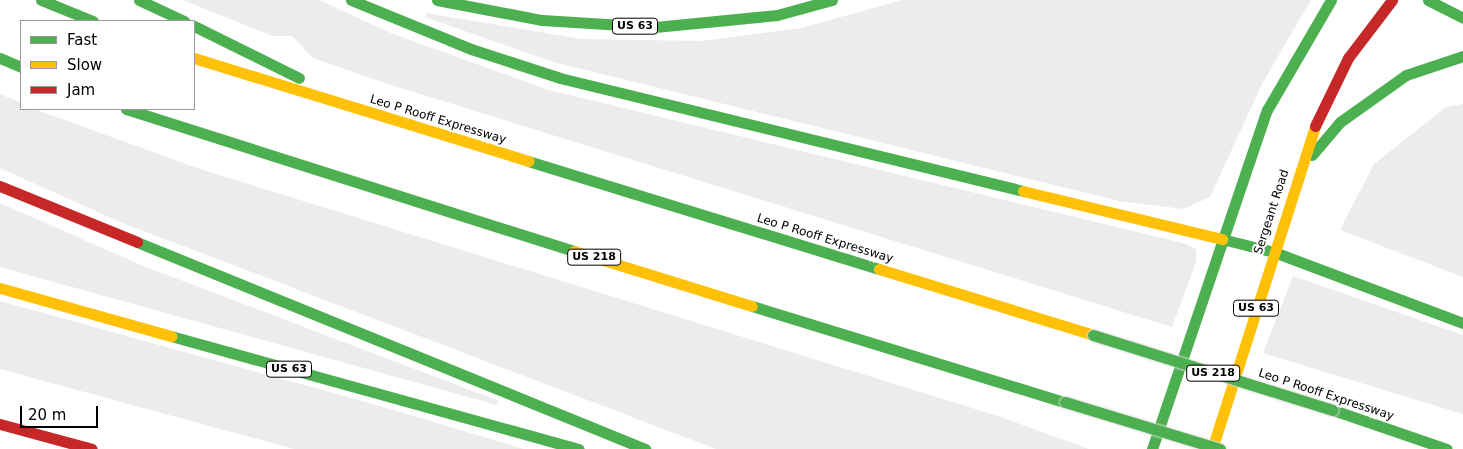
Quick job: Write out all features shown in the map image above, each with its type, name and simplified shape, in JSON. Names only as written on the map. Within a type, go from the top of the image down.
[{"type":"main road","points":[[41,0],[91,20]]},
{"type":"main road","points":[[139,0],[182,20]]},
{"type":"main road","points":[[351,0],[462,46],[560,78],[1274,252],[1463,323]]},
{"type":"main road","name":"US 63","points":[[437,0],[542,20],[655,27],[777,15],[832,0]]},
{"type":"main road","points":[[1152,449],[1267,110],[1331,0]]},
{"type":"main road","name":"Sergeant Road","points":[[1212,449],[1301,168],[1336,81],[1392,0]]},
{"type":"main road","points":[[1428,0],[1463,18]]},
{"type":"main road","points":[[195,27],[367,113]]},
{"type":"main road","points":[[1301,168],[1340,122],[1372,96],[1406,75],[1463,56]]},
{"type":"main road","points":[[0,58],[20,67]]},
{"type":"main road","name":"Leo P Rooff Expressway","points":[[195,58],[1333,410],[1446,449]]},
{"type":"main road","name":"US 218","points":[[129,110],[304,168],[1220,449]]},
{"type":"main road","points":[[0,186],[645,449]]},
{"type":"main road","name":"US 63","points":[[0,288],[578,449]]},
{"type":"main road","points":[[0,424],[92,449]]},
{"type":"shaded area","points":[[183,0],[319,0],[393,34],[549,90],[1187,244],[1196,250],[1196,262],[1172,327],[388,84],[313,58],[292,36],[272,36]]},
{"type":"shaded area","points":[[902,0],[1311,0],[1262,84],[1210,197],[1183,209],[1119,201],[553,62],[425,17],[426,13],[581,39],[702,41],[801,28]]},
{"type":"shaded area","points":[[0,94],[20,103],[20,110],[37,110],[200,169],[998,416],[1089,449],[716,449],[120,222],[0,168]]},
{"type":"shaded area","points":[[1463,104],[1463,277],[1340,230],[1374,164],[1446,107]]},
{"type":"shaded area","points":[[0,203],[141,265],[499,401],[497,405],[0,267]]},
{"type":"shaded area","points":[[1293,276],[1463,335],[1463,414],[1263,353]]},
{"type":"shaded area","points":[[0,301],[373,404],[524,449],[294,449],[0,369]]},
{"type":"traffic: fast","points":[[41,0],[91,20]]},
{"type":"traffic: fast","points":[[139,0],[182,20]]},
{"type":"traffic: fast","points":[[351,0],[471,49],[560,78],[1023,191]]},
{"type":"traffic: fast","points":[[437,0],[542,20],[655,27],[777,15],[832,0]]},
{"type":"traffic: fast","points":[[1152,449],[1267,110],[1331,0]]},
{"type":"traffic: fast","points":[[1428,0],[1463,18]]},
{"type":"traffic: fast","points":[[195,26],[299,78]]},
{"type":"traffic: fast","points":[[1312,155],[1340,122],[1406,75],[1463,56]]},
{"type":"traffic: fast","points":[[0,58],[20,67]]},
{"type":"traffic: fast","points":[[129,110],[574,251]]},
{"type":"traffic: fast","points":[[528,161],[879,269]]},
{"type":"traffic: fast","points":[[1222,239],[1274,252]]},
{"type":"traffic: fast","points":[[137,242],[645,449]]},
{"type":"traffic: fast","points":[[1274,252],[1463,323]]},
{"type":"traffic: fast","points":[[752,306],[1065,402]]},
{"type":"traffic: fast","points":[[1093,335],[1333,410]]},
{"type":"traffic: fast","points":[[171,336],[579,449]]},
{"type":"traffic: fast","points":[[1065,402],[1220,449]]},
{"type":"traffic: fast","points":[[1333,410],[1447,449]]},
{"type":"traffic: slow","points":[[195,58],[528,161]]},
{"type":"traffic: slow","points":[[1212,449],[1315,126]]},
{"type":"traffic: slow","points":[[1023,191],[1222,239]]},
{"type":"traffic: slow","points":[[574,251],[752,306]]},
{"type":"traffic: slow","points":[[879,269],[1093,335]]},
{"type":"traffic: slow","points":[[0,288],[171,336]]},
{"type":"traffic: jam","points":[[1315,126],[1348,58],[1392,0]]},
{"type":"traffic: jam","points":[[0,186],[137,242]]},
{"type":"traffic: jam","points":[[0,424],[92,449]]}]
